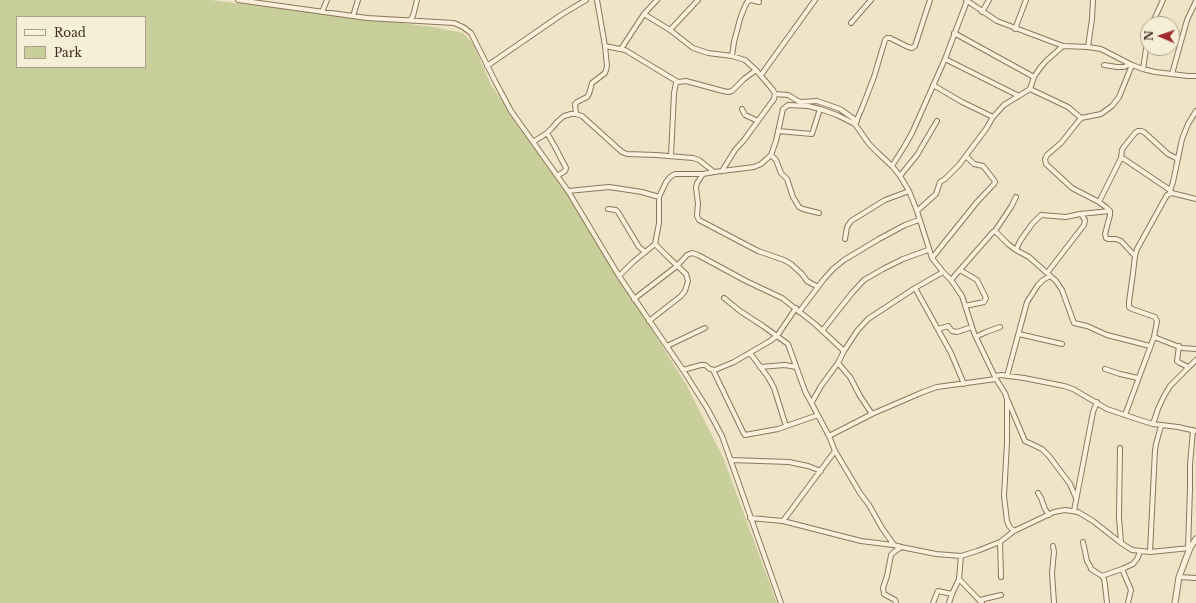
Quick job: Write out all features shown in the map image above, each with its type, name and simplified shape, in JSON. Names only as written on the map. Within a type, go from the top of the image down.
[{"type":"street","points":[[238,0],[258,1],[353,16],[454,23],[463,26],[471,33],[512,111],[568,191],[619,276],[683,370],[722,436],[781,603]]},
{"type":"street","points":[[322,12],[327,0]]},
{"type":"street","points":[[353,16],[358,0]]},
{"type":"street","points":[[410,20],[413,16],[417,0]]},
{"type":"street","points":[[487,66],[561,15],[586,0]]},
{"type":"street","points":[[576,114],[575,104],[587,97],[592,83],[605,73],[607,66],[597,0]]},
{"type":"street","points":[[621,49],[644,14],[657,0]]},
{"type":"street","points":[[670,30],[698,0]]},
{"type":"street","points":[[732,56],[740,18],[745,6],[751,0],[759,2]]},
{"type":"street","points":[[761,75],[815,0]]},
{"type":"street","points":[[851,22],[871,0]]},
{"type":"street","points":[[856,122],[874,77],[885,40],[890,38],[908,47],[912,48],[915,46],[930,0]]},
{"type":"street","points":[[982,12],[989,0]]},
{"type":"street","points":[[1016,29],[1026,0]]},
{"type":"street","points":[[1088,47],[1093,0]]},
{"type":"street","points":[[1156,16],[1163,0]]},
{"type":"street","points":[[892,166],[912,133],[945,59],[966,1],[997,21],[1063,46],[1100,49],[1131,65],[1155,72],[1196,76]]},
{"type":"street","points":[[1172,74],[1187,20],[1196,1]]},
{"type":"street","points":[[644,14],[670,30],[693,48],[708,53],[732,56],[745,60],[761,75],[775,94],[774,100],[735,150],[722,171]]},
{"type":"street","points":[[954,33],[1034,77]]},
{"type":"street","points":[[605,46],[621,49],[633,54],[678,82],[686,81],[700,86],[728,92],[732,91],[756,70]]},
{"type":"street","points":[[917,211],[936,194],[940,182],[959,165],[993,117],[1004,106],[1030,89],[1034,77],[1046,60],[1063,46]]},
{"type":"street","points":[[1144,68],[1146,56]]},
{"type":"street","points":[[945,59],[1019,96]]},
{"type":"street","points":[[1104,65],[1124,67],[1131,65]]},
{"type":"street","points":[[1110,211],[1099,202],[1072,188],[1046,164],[1046,159],[1047,155],[1061,143],[1081,118],[1102,114],[1112,106],[1119,97],[1131,65]]},
{"type":"street","points":[[671,156],[674,89],[678,82]]},
{"type":"street","points":[[933,85],[962,102],[993,117]]},
{"type":"street","points":[[1030,89],[1068,107],[1081,118]]},
{"type":"street","points":[[775,94],[788,95],[798,102],[817,101],[840,110],[856,122],[878,153],[900,176],[909,191],[917,211],[928,250],[932,258],[951,280],[962,296],[976,337],[1005,393],[1025,441],[1042,449],[1049,456],[1070,484],[1076,498]]},
{"type":"street","points":[[619,276],[655,244],[659,223],[659,198],[666,182],[670,177],[675,174],[703,174],[754,167],[761,164],[771,155],[783,109],[788,105],[808,106],[820,109],[856,122]]},
{"type":"street","points":[[742,109],[745,114],[758,121]]},
{"type":"street","points":[[778,131],[811,135],[820,109]]},
{"type":"street","points":[[1125,415],[1154,337],[1157,321],[1155,317],[1132,310],[1129,307],[1135,256],[1137,249],[1157,212],[1170,192],[1184,132],[1196,111]]},
{"type":"street","points":[[533,142],[547,133],[564,116],[576,114],[582,116],[622,152],[631,154],[693,158],[699,160],[714,172]]},
{"type":"street","points":[[900,176],[917,156],[936,121]]},
{"type":"street","points":[[1099,202],[1121,158],[1123,148],[1138,131],[1144,132],[1168,154],[1178,159]]},
{"type":"street","points":[[547,133],[566,168],[565,171],[557,176]]},
{"type":"street","points":[[771,155],[776,160],[781,173],[787,179],[793,197],[799,208],[819,213]]},
{"type":"street","points":[[932,258],[995,182],[983,166],[974,164],[966,156]]},
{"type":"street","points":[[1121,158],[1170,192],[1196,199]]},
{"type":"street","points":[[703,174],[696,188],[698,204],[697,216],[699,220],[758,251],[784,260],[791,264],[802,274],[805,279],[818,287]]},
{"type":"street","points":[[568,191],[609,187],[642,192],[659,198]]},
{"type":"street","points":[[845,239],[847,228],[851,220],[885,200],[909,191]]},
{"type":"street","points":[[951,280],[995,231],[1016,197]]},
{"type":"street","points":[[608,209],[616,210],[618,212],[639,247],[645,252]]},
{"type":"street","points":[[1110,211],[1105,234],[1106,238],[1121,241],[1135,256]]},
{"type":"street","points":[[1016,250],[1032,224],[1041,215],[1066,217],[1110,211]]},
{"type":"street","points":[[1007,376],[1027,302],[1038,285],[1048,275],[1084,225],[1084,220],[1081,214]]},
{"type":"street","points":[[799,312],[833,269],[844,260],[905,225],[919,220]]},
{"type":"street","points":[[995,231],[1008,244],[1029,257],[1056,281],[1062,290],[1074,323],[1150,346]]},
{"type":"street","points":[[649,321],[681,296],[685,291],[688,281],[686,274],[655,244]]},
{"type":"street","points":[[822,331],[864,280],[883,269],[928,250]]},
{"type":"street","points":[[634,299],[677,266],[687,255],[698,255],[746,281],[782,298],[796,308],[844,351]]},
{"type":"street","points":[[960,270],[977,280],[986,298],[984,302],[965,306]]},
{"type":"street","points":[[812,402],[844,351],[868,319],[915,288],[943,272]]},
{"type":"street","points":[[915,288],[938,329],[964,384]]},
{"type":"street","points":[[724,298],[745,315],[788,344],[805,390],[829,436],[835,451],[860,494],[894,545]]},
{"type":"street","points":[[713,370],[734,362],[777,336],[796,308]]},
{"type":"street","points":[[938,329],[948,326],[952,331],[957,332],[972,327]]},
{"type":"street","points":[[976,337],[1000,327]]},
{"type":"street","points":[[667,346],[705,328]]},
{"type":"street","points":[[1019,334],[1062,344]]},
{"type":"street","points":[[1154,337],[1188,349],[1196,349]]},
{"type":"street","points":[[1179,346],[1177,360],[1188,367]]},
{"type":"street","points":[[750,353],[774,388],[786,426]]},
{"type":"street","points":[[1153,424],[1158,409],[1170,386],[1196,360]]},
{"type":"street","points":[[838,362],[850,377],[872,414]]},
{"type":"street","points":[[683,370],[701,365],[713,370],[745,435],[778,429],[818,415]]},
{"type":"street","points":[[760,367],[785,365],[796,367]]},
{"type":"street","points":[[1105,369],[1138,378]]},
{"type":"street","points":[[829,436],[872,414],[923,392],[936,388],[1007,376],[1069,387],[1107,409],[1161,426],[1195,430],[1190,465],[1189,548],[1179,577],[1175,603]]},
{"type":"street","points":[[1007,399],[1007,443],[1004,496],[1006,521],[1014,531]]},
{"type":"street","points":[[1074,511],[1092,418],[1097,402]]},
{"type":"street","points":[[1150,552],[1156,444],[1161,426]]},
{"type":"street","points":[[1120,448],[1119,527],[1121,543]]},
{"type":"street","points":[[783,521],[835,451]]},
{"type":"street","points":[[731,460],[789,462],[808,466],[821,471]]},
{"type":"street","points":[[1038,493],[1049,515]]},
{"type":"street","points":[[750,518],[783,521],[861,541],[894,545],[936,554],[961,556],[1000,542],[1014,531],[1060,511],[1074,511],[1093,521],[1132,550],[1140,552],[1189,548],[1196,539]]},
{"type":"street","points":[[1000,542],[1001,577]]},
{"type":"street","points":[[1083,542],[1087,561],[1094,572],[1102,576],[1106,585],[1107,603]]},
{"type":"street","points":[[1053,546],[1054,552],[1052,573],[1054,603]]},
{"type":"street","points":[[896,603],[895,600],[884,594],[883,588],[891,555],[901,547]]},
{"type":"street","points":[[1102,576],[1133,564],[1140,552]]},
{"type":"street","points":[[949,603],[959,579],[961,556]]},
{"type":"street","points":[[1122,569],[1131,590],[1128,603]]},
{"type":"street","points":[[1179,577],[1196,578]]},
{"type":"street","points":[[959,579],[981,601],[1001,595]]},
{"type":"street","points":[[933,603],[938,591],[952,594]]},
{"type":"green space","points":[[0,0],[211,0],[434,27],[463,33],[473,43],[491,85],[563,188],[686,384],[723,457],[777,603],[0,603]]}]
